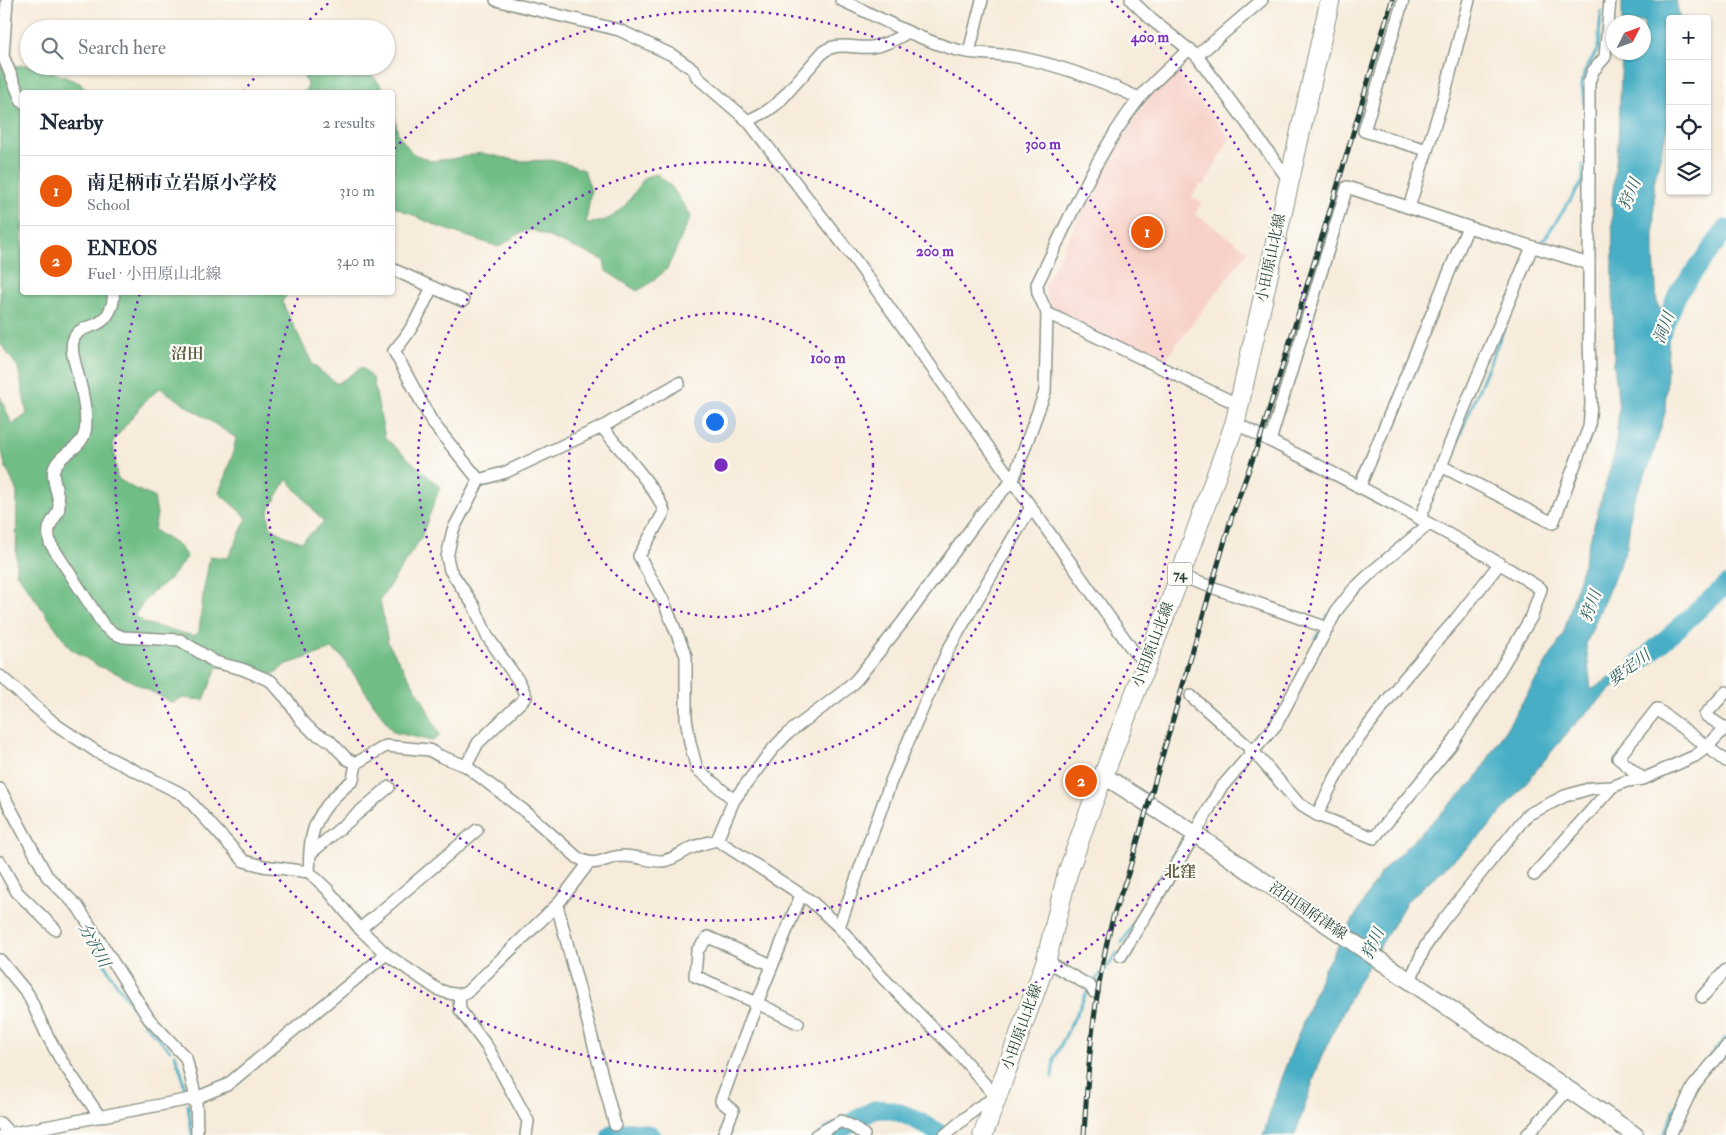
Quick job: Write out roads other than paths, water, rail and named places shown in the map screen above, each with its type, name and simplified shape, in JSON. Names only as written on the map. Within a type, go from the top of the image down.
[{"type":"main road","name":"小田原山北線","points":[[983,1135],[1046,961],[1067,876],[1103,776],[1180,576],[1237,414],[1330,0]]},
{"type":"main road","name":"沼田国府津線","points":[[1103,776],[1195,834],[1635,1135]]},
{"type":"street","points":[[7,0],[3,56],[20,97]]},
{"type":"street","points":[[496,0],[619,30],[672,55],[694,70],[697,77],[748,121],[856,261],[1134,652],[1147,663]]},
{"type":"street","points":[[841,0],[908,32],[957,50],[1017,57],[1060,67],[1100,80],[1139,98]]},
{"type":"street","points":[[969,52],[982,0]]},
{"type":"street","points":[[1131,0],[1152,20],[1193,53],[1289,180]]},
{"type":"street","points":[[356,763],[386,746],[429,750],[466,766],[527,813],[578,858],[588,864],[622,856],[662,861],[678,856],[693,847],[716,840],[734,800],[771,751],[787,734],[848,688],[857,679],[902,623],[984,512],[1013,480],[1045,392],[1047,313],[1036,284],[1092,174],[1121,124],[1139,98],[1193,53],[1262,0]]},
{"type":"street","points":[[1403,0],[1364,131],[1427,150]]},
{"type":"street","points":[[1410,207],[1444,96],[1469,0]]},
{"type":"street","points":[[1441,466],[1553,523],[1588,427],[1591,404],[1589,82],[1593,71],[1605,57],[1610,0]]},
{"type":"street","points":[[748,121],[778,103],[823,52],[831,46],[872,47],[894,41],[908,32]]},
{"type":"street","points":[[1270,441],[1347,187],[1589,264]]},
{"type":"street","points":[[1360,488],[1468,227]]},
{"type":"street","points":[[1121,956],[1220,789],[1276,725],[1337,610],[1353,590],[1425,522],[1441,466],[1532,247]]},
{"type":"street","points":[[395,270],[463,301]]},
{"type":"street","points":[[432,287],[415,324],[394,350],[432,422],[479,480]]},
{"type":"street","points":[[113,295],[114,304],[105,317],[98,324],[83,328],[78,332],[73,341],[72,351],[79,378],[86,422],[85,432],[82,440],[60,459],[54,470],[54,482],[59,504],[58,512],[50,524],[48,534],[50,543],[104,626],[113,633],[123,637],[180,640],[215,662],[242,669],[271,681],[314,734],[329,740],[347,759],[356,763]]},
{"type":"street","points":[[1047,313],[1237,414],[1270,441],[1425,522],[1500,563],[1541,589],[1532,616],[1492,683],[1451,745],[1374,838],[1317,815],[1299,804],[1253,751],[1192,696]]},
{"type":"street","points":[[466,766],[478,743],[526,697],[520,683],[486,636],[474,606],[450,570],[447,557],[453,530],[479,480],[506,472],[602,426],[680,383]]},
{"type":"street","points":[[602,426],[650,486],[662,505],[664,512],[639,556],[663,600],[686,656],[686,718],[697,769],[734,800]]},
{"type":"street","points":[[839,927],[891,781],[948,650],[1031,507]]},
{"type":"street","points":[[1317,815],[1333,782],[1363,732],[1402,681],[1456,619],[1500,563]]},
{"type":"street","points":[[1180,576],[1328,628]]},
{"type":"street","points":[[0,676],[55,724],[97,752],[184,795],[244,861],[263,866],[309,872],[360,929],[386,954],[437,989],[459,995],[466,993],[557,905],[588,864]]},
{"type":"street","points":[[1410,980],[1425,947],[1441,923],[1527,815],[1565,796],[1592,788],[1612,787],[1627,781],[1643,779],[1695,756],[1707,747],[1725,728],[1706,715],[1726,692]]},
{"type":"street","points":[[1643,779],[1618,758],[1657,710],[1726,761]]},
{"type":"street","points":[[309,872],[312,837],[317,820],[334,797],[353,780],[356,763]]},
{"type":"street","points":[[310,853],[389,787]]},
{"type":"street","points":[[1534,875],[1612,787]]},
{"type":"street","points":[[0,789],[48,876],[78,907],[149,1019],[186,1058],[196,1098],[197,1135]]},
{"type":"street","points":[[360,929],[477,830]]},
{"type":"street","points":[[716,840],[811,901],[839,927],[883,978],[958,1054],[996,1097],[977,1108],[945,1135]]},
{"type":"street","points":[[0,862],[17,892],[55,929]]},
{"type":"street","points":[[723,1135],[732,1111],[721,1101],[757,1003],[801,895]]},
{"type":"street","points":[[557,905],[615,1125]]},
{"type":"street","points":[[772,965],[708,937],[696,951],[694,976],[798,1023]]},
{"type":"street","points":[[0,1123],[9,1134],[196,1098],[227,1085],[386,954]]},
{"type":"street","points":[[0,960],[28,994],[61,1060],[100,1117]]},
{"type":"street","points":[[1046,961],[1090,986],[1094,992]]},
{"type":"street","points":[[1702,997],[1726,970]]},
{"type":"street","points":[[459,995],[460,1010],[488,1048],[528,1121],[526,1135]]},
{"type":"street","points":[[1670,1135],[1693,1087],[1726,1047]]},
{"type":"street","points":[[1527,1135],[1568,1090]]},
{"type":"street","points":[[816,1135],[841,1121],[860,1131]]},
{"type":"water","name":"狩川","points":[[1622,0],[1676,0],[1679,15],[1666,15],[1666,133],[1654,183],[1654,255],[1657,303],[1669,328],[1665,413],[1652,459],[1632,504],[1627,547],[1586,644],[1591,690],[1657,648],[1573,726],[1484,833],[1407,901],[1351,995],[1321,1058],[1295,1135],[1263,1135],[1281,1078],[1324,969],[1381,872],[1475,780],[1563,635],[1615,451],[1619,409],[1614,364],[1612,198],[1618,144],[1622,60],[1651,60],[1651,15],[1622,15]]},
{"type":"waterway","points":[[1584,103],[1582,86],[1584,73],[1598,49],[1601,12]]},
{"type":"waterway","points":[[1528,270],[1543,241],[1583,181],[1583,164]]},
{"type":"waterway","name":"洞川","points":[[1658,346],[1660,336],[1678,293],[1726,229]]},
{"type":"waterway","points":[[1447,466],[1522,285]]},
{"type":"waterway","name":"要定川","points":[[1638,664],[1726,585]]},
{"type":"waterway","points":[[1316,638],[1328,615]]},
{"type":"waterway","points":[[1253,743],[1275,716]]},
{"type":"waterway","points":[[1191,827],[1210,796]]},
{"type":"waterway","points":[[1122,943],[1186,834]]},
{"type":"waterway","name":"分沢川","points":[[51,887],[60,900],[79,917]]},
{"type":"waterway","name":"分沢川","points":[[88,933],[112,977],[144,1023],[170,1050]]},
{"type":"waterway","points":[[1091,985],[1117,953]]},
{"type":"waterway","points":[[1052,1077],[1054,1059],[1088,990]]},
{"type":"waterway","points":[[1696,1074],[1726,1038]]},
{"type":"waterway","name":"分沢川","points":[[175,1054],[185,1090]]},
{"type":"waterway","points":[[1663,1135],[1687,1087]]},
{"type":"waterway","name":"分沢川","points":[[188,1105],[192,1135]]},
{"type":"waterway","name":"分沢川","points":[[831,1135],[870,1112],[882,1109],[909,1116],[940,1134]]},
{"type":"waterway","name":"分沢川","points":[[611,1135],[621,1132],[651,1135]]},
{"type":"railway","points":[[1084,1135],[1096,1003],[1113,919],[1128,874],[1232,516],[1261,436],[1392,0]]},
{"type":"place","name":"南足柄市立岩原小学校","points":[[1147,232]]},
{"type":"place","name":"ENEOS","points":[[1081,781]]},
{"type":"district","name":"沼田","points":[[187,354]]},
{"type":"district","name":"北窪","points":[[1180,872]]}]
